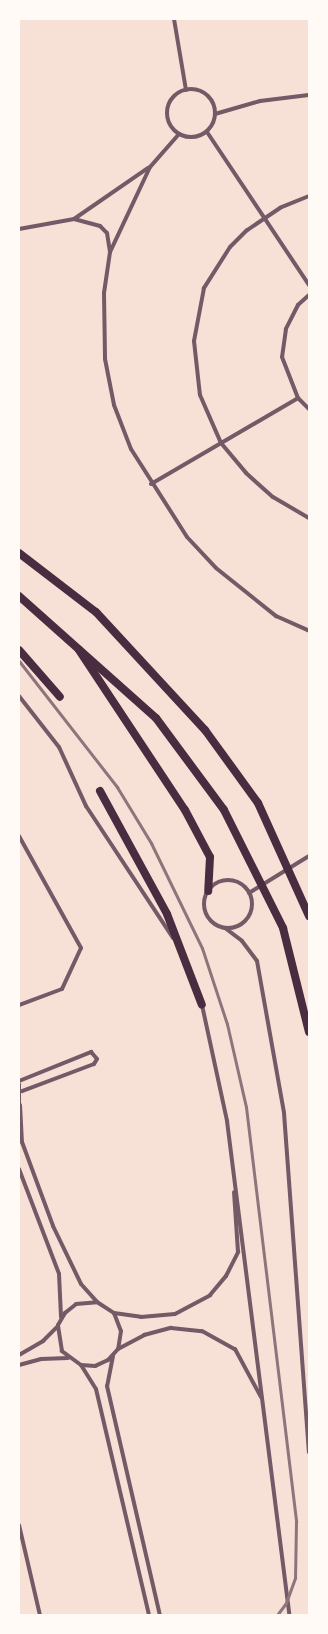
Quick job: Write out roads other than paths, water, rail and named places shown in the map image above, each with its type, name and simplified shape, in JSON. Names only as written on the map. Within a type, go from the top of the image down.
[{"type":"main road","points":[[19,547],[101,618],[205,730],[258,803],[309,916]]},
{"type":"main road","points":[[19,553],[51,575]]},
{"type":"main road","points":[[19,596],[72,640],[156,718],[224,810],[283,928],[309,1032]]},
{"type":"main road","points":[[72,640],[185,810],[210,857],[208,890]]},
{"type":"main road","points":[[19,650],[60,697]]},
{"type":"main road","points":[[100,791],[167,914],[202,1005]]},
{"type":"street","points":[[174,19],[186,90]]},
{"type":"street","points":[[186,90],[198,90],[209,97],[215,114],[207,132],[193,137],[179,134],[170,124],[168,110],[174,97],[186,90]]},
{"type":"street","points":[[215,114],[260,101],[309,95]]},
{"type":"street","points":[[207,132],[264,220],[309,285]]},
{"type":"street","points":[[19,229],[74,219],[150,167],[179,134]]},
{"type":"street","points":[[150,167],[110,252],[104,292],[104,359],[122,427],[151,484],[187,538],[216,568],[276,616],[309,631]]},
{"type":"street","points":[[309,196],[280,208],[247,230],[217,263],[204,288],[197,315],[194,341],[200,395],[221,443],[246,473],[273,497],[309,518]]},
{"type":"street","points":[[74,219],[100,226],[107,233],[110,252]]},
{"type":"street","points":[[309,295],[298,305],[286,329],[282,358],[298,398],[309,409]]},
{"type":"street","points":[[151,484],[298,398]]},
{"type":"street","points":[[19,696],[59,747],[86,806],[168,930],[202,1005],[228,1132],[290,1615]]},
{"type":"street","points":[[19,836],[81,948],[62,989],[19,1005]]},
{"type":"street","points":[[249,893],[309,856]]},
{"type":"street","points":[[225,928],[246,921],[252,907],[249,893],[229,880],[208,890],[205,911],[212,922],[225,928],[242,941],[257,961],[284,1113],[309,1452]]},
{"type":"street","points":[[19,1081],[91,1052],[97,1059],[94,1064],[22,1092]]},
{"type":"street","points":[[19,1084],[22,1092],[20,1106],[22,1142],[52,1226],[81,1284],[97,1302],[114,1313],[141,1317],[175,1314],[210,1295],[234,1264],[238,1252],[228,1132]]},
{"type":"street","points":[[19,1169],[58,1274],[61,1319]]},
{"type":"street","points":[[19,1355],[43,1341],[58,1325],[61,1319],[76,1304],[97,1302]]},
{"type":"street","points":[[81,1365],[102,1364],[113,1356],[118,1349],[122,1330],[114,1313]]},
{"type":"street","points":[[58,1325],[59,1343],[68,1358]]},
{"type":"street","points":[[118,1349],[144,1335],[171,1328],[218,1336],[235,1349],[263,1401]]},
{"type":"street","points":[[113,1356],[108,1386],[160,1615]]},
{"type":"street","points":[[19,1365],[41,1359],[68,1358],[81,1365],[96,1389],[149,1615]]},
{"type":"street","points":[[19,1525],[40,1615]]},
{"type":"railway","points":[[19,661],[117,787],[151,843],[202,948],[227,1024],[246,1107],[296,1522],[295,1578],[286,1603],[277,1615]]}]
